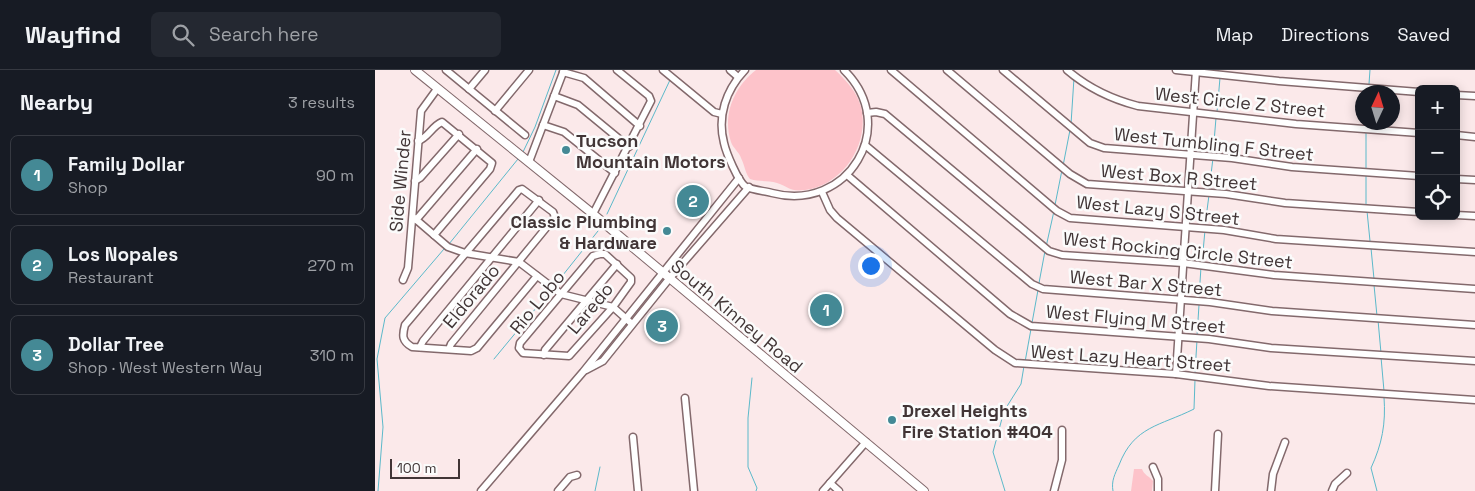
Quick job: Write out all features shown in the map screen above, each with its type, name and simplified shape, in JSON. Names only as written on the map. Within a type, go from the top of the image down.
[{"type":"main road","name":"South Kinney Road","points":[[415,70],[593,214],[924,491]]},
{"type":"street","points":[[446,70],[525,135]]},
{"type":"street","points":[[469,89],[485,70]]},
{"type":"street","points":[[495,111],[529,70]]},
{"type":"street","points":[[593,214],[640,126],[651,101],[649,96],[617,70]]},
{"type":"street","points":[[663,70],[714,112],[722,114]]},
{"type":"street","points":[[730,70],[738,77]]},
{"type":"street","points":[[745,70],[730,88],[722,114],[722,131],[725,147],[739,178],[749,187],[785,196],[804,196],[822,192],[847,175],[858,161],[865,145],[867,113],[858,87],[845,70]]},
{"type":"street","name":"West Lazy S Street","points":[[891,70],[1057,211],[1070,218],[1224,230],[1276,239],[1475,252]]},
{"type":"street","name":"West Box R Street","points":[[947,70],[1070,174],[1087,184],[1188,191],[1285,203],[1415,212]]},
{"type":"street","name":"West Tumbling F Street","points":[[1003,70],[1090,143],[1104,148],[1191,154],[1292,167],[1415,176]]},
{"type":"street","name":"West Circle Z Street","points":[[1067,70],[1079,80],[1119,101],[1137,106],[1296,124],[1415,133]]},
{"type":"street","points":[[1176,70],[1415,92]]},
{"type":"street","points":[[529,162],[564,71],[584,78],[640,126]]},
{"type":"street","points":[[1176,374],[1196,71]]},
{"type":"street","name":"Side Winder","points":[[403,280],[408,268],[414,219],[421,111],[437,89]]},
{"type":"street","points":[[1460,95],[1475,96]]},
{"type":"street","points":[[554,96],[578,105],[629,147]]},
{"type":"street","name":"West Rocking Circle Street","points":[[867,113],[885,114],[1049,251],[1062,256],[1183,263],[1273,275],[1475,289]]},
{"type":"street","points":[[418,141],[422,140],[442,122],[459,134],[492,163],[434,235]]},
{"type":"street","points":[[543,124],[564,132],[615,173]]},
{"type":"street","points":[[415,181],[421,178],[459,134]]},
{"type":"street","points":[[1460,135],[1475,137]]},
{"type":"street","name":"West Bar X Street","points":[[865,145],[1032,284],[1043,289],[1210,302],[1272,311],[1475,325]]},
{"type":"street","points":[[477,149],[414,219],[448,247],[465,253],[519,262],[561,294],[613,307],[633,324]]},
{"type":"street","name":"West Flying M Street","points":[[847,175],[1023,322],[1031,326],[1178,336],[1271,348],[1475,361]]},
{"type":"street","points":[[485,490],[583,372],[739,178]]},
{"type":"street","points":[[1460,179],[1475,180]]},
{"type":"street","points":[[583,372],[603,361],[669,279],[749,187]]},
{"type":"street","points":[[420,348],[423,341],[539,200],[522,188],[405,325],[402,336],[405,343],[412,347],[420,348],[471,351],[477,348],[537,276]]},
{"type":"street","name":"West Lazy Heart Street","points":[[822,192],[830,210],[837,218],[1009,361],[1020,364],[1176,374],[1269,386],[1475,400]]},
{"type":"street","name":"Eldorado","points":[[449,349],[451,344],[555,217],[553,212],[539,200]]},
{"type":"street","points":[[1460,215],[1475,216]]},
{"type":"street","name":"Rio Lobo","points":[[544,355],[523,353],[519,348],[520,343],[593,256],[605,254],[617,264]]},
{"type":"street","points":[[544,355],[545,350],[617,264]]},
{"type":"street","name":"Laredo","points":[[544,355],[569,356],[613,307],[631,282],[631,278],[617,264]]},
{"type":"street","points":[[685,398],[695,491]]},
{"type":"street","points":[[1054,491],[1062,460],[1063,430]]},
{"type":"street","points":[[1215,491],[1218,434]]},
{"type":"street","points":[[633,437],[638,491]]},
{"type":"street","points":[[823,491],[866,442]]},
{"type":"street","points":[[1271,491],[1273,474],[1285,442]]},
{"type":"street","points":[[1153,467],[1159,479],[1158,491]]},
{"type":"street","points":[[1332,491],[1335,484],[1347,473]]},
{"type":"street","points":[[558,491],[570,477],[577,475]]},
{"type":"street","points":[[830,483],[839,491]]},
{"type":"shaded area","points":[[756,70],[835,70],[854,91],[861,107],[863,121],[861,135],[851,160],[831,180],[819,187],[796,190],[777,183],[753,180],[748,177],[740,156],[731,142],[728,122],[729,112],[736,93]]},
{"type":"shaded area","points":[[1134,469],[1142,469],[1153,481],[1152,491],[1131,491]]},
{"type":"waterway","points":[[523,152],[535,127],[556,70]]},
{"type":"waterway","points":[[1369,84],[1370,70]]},
{"type":"waterway","points":[[1071,124],[1074,78]]},
{"type":"waterway","points":[[1217,112],[1220,78]]},
{"type":"waterway","points":[[607,214],[670,80]]},
{"type":"waterway","points":[[1213,154],[1216,118]]},
{"type":"waterway","points":[[1063,166],[1070,130]]},
{"type":"waterway","points":[[1366,131],[1366,169]]},
{"type":"waterway","points":[[1209,191],[1213,158]]},
{"type":"waterway","points":[[449,244],[518,159]]},
{"type":"waterway","points":[[1055,205],[1062,170]]},
{"type":"waterway","points":[[1366,176],[1366,207]]},
{"type":"waterway","points":[[1205,226],[1209,195]]},
{"type":"waterway","points":[[1046,247],[1054,211]]},
{"type":"waterway","points":[[1367,211],[1370,241]]},
{"type":"waterway","points":[[1202,263],[1205,230]]},
{"type":"waterway","points":[[555,285],[598,231]]},
{"type":"waterway","points":[[1371,248],[1374,279]]},
{"type":"waterway","points":[[378,491],[383,427],[377,359],[385,318],[444,249]]},
{"type":"waterway","points":[[1039,283],[1045,251]]},
{"type":"waterway","points":[[1199,298],[1201,267]]},
{"type":"waterway","points":[[1374,285],[1377,316]]},
{"type":"waterway","points":[[494,359],[551,290]]},
{"type":"waterway","points":[[1032,323],[1038,290]]},
{"type":"waterway","points":[[1197,336],[1199,305]]},
{"type":"waterway","points":[[1378,320],[1381,353]]},
{"type":"waterway","points":[[1025,362],[1031,329]]},
{"type":"waterway","points":[[1195,373],[1197,340]]},
{"type":"waterway","points":[[1381,357],[1384,391]]},
{"type":"waterway","points":[[1005,491],[993,452],[1004,411],[1021,384],[1024,366]]},
{"type":"waterway","points":[[752,378],[748,418],[748,467],[757,488],[756,491]]},
{"type":"waterway","points":[[1113,491],[1115,475],[1125,452],[1132,442],[1149,429],[1194,409],[1195,380]]},
{"type":"waterway","points":[[1377,491],[1371,468],[1382,434],[1384,397]]},
{"type":"waterway","points":[[595,491],[600,467]]},
{"type":"place","name":"Tucson Mountain Motors","points":[[566,150]]},
{"type":"place","name":"Los Nopales","points":[[693,201]]},
{"type":"place","name":"Classic Plumbing & Hardware","points":[[667,231]]},
{"type":"place","name":"Family Dollar","points":[[826,310]]},
{"type":"place","name":"Dollar Tree","points":[[662,326]]},
{"type":"place","name":"Drexel Heights Fire Station #404","points":[[892,420]]}]
